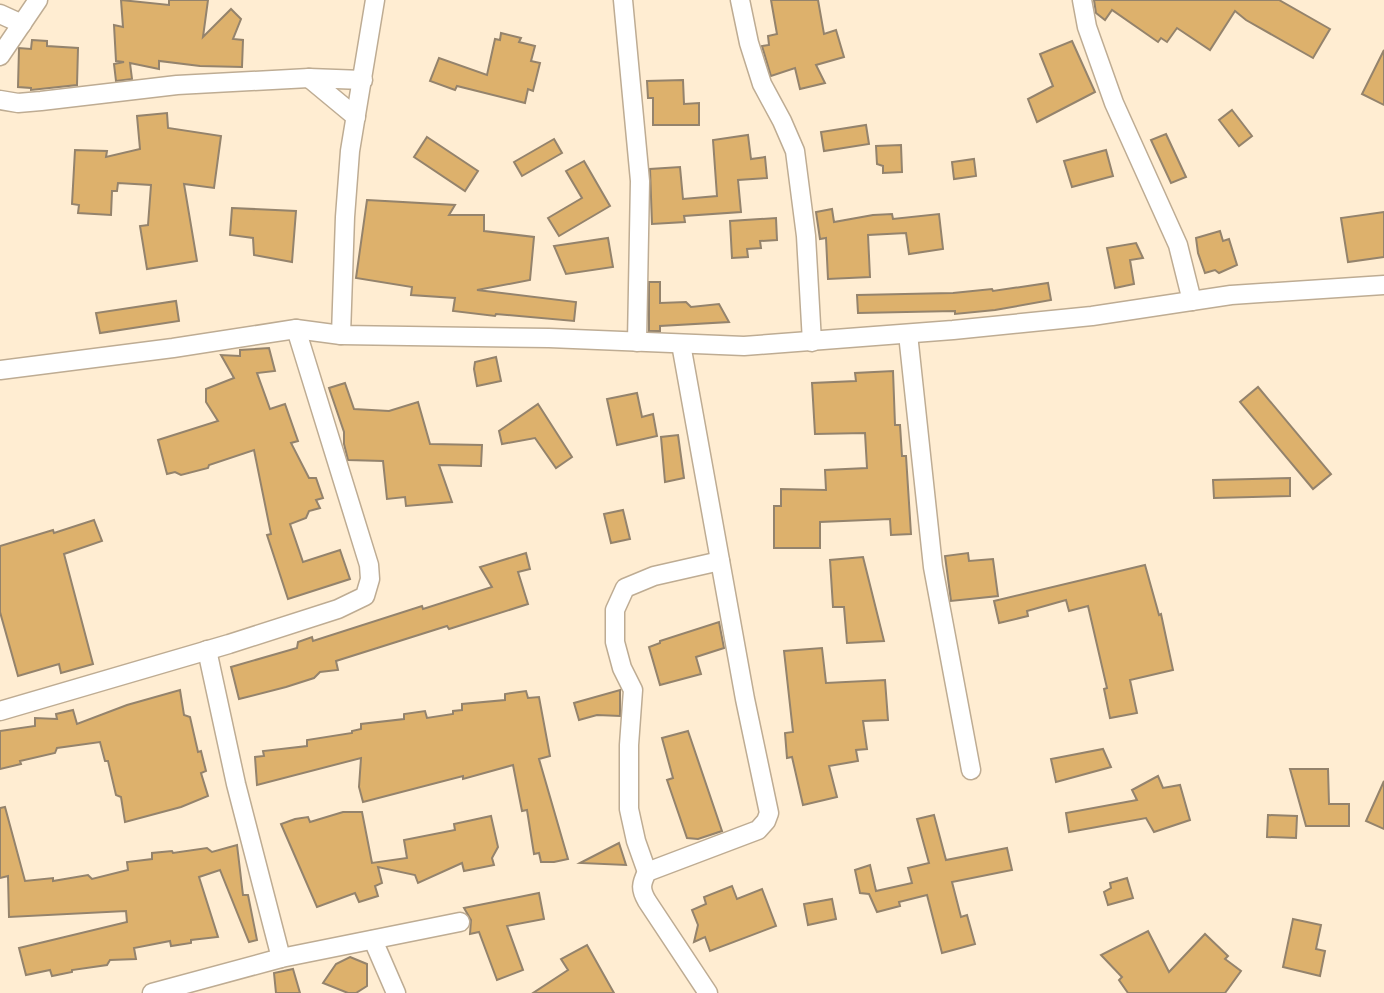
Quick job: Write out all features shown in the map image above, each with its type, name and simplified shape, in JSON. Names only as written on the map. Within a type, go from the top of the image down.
[{"type":"street","points":[[0,56],[38,0]]},
{"type":"street","points":[[341,335],[350,151],[374,0]]},
{"type":"street","points":[[623,0],[640,181],[637,342]]},
{"type":"street","points":[[740,0],[749,43],[762,84],[795,151],[806,236],[812,342]]},
{"type":"street","points":[[1082,0],[1087,27],[1114,103],[1178,245],[1192,301]]},
{"type":"street","points":[[0,14],[22,24]]},
{"type":"street","points":[[0,100],[18,103],[177,85],[309,78],[363,80]]},
{"type":"street","points":[[309,78],[356,117]]},
{"type":"street","points":[[0,370],[296,329],[341,335],[549,338],[744,346],[908,334],[1092,316],[1231,295],[1384,285]]},
{"type":"street","points":[[0,711],[338,609],[365,596],[370,579],[361,537],[296,329]]},
{"type":"street","points":[[908,334],[933,567],[971,770]]},
{"type":"street","points":[[647,872],[758,830],[769,813],[745,699],[681,344]]},
{"type":"street","points":[[708,993],[641,891],[647,872],[629,810],[629,745],[633,690],[622,668],[615,642],[615,610],[625,588],[654,576],[720,561]]},
{"type":"street","points":[[207,650],[236,784],[281,958]]},
{"type":"street","points":[[152,993],[281,958],[460,922]]},
{"type":"street","points":[[373,940],[396,993]]},
{"type":"building","points":[[121,0],[169,5],[169,0],[208,0],[203,37],[231,9],[241,19],[233,39],[243,40],[242,67],[159,61],[159,69],[130,63],[132,79],[116,81],[114,64],[124,62],[116,61],[114,25],[123,27]]},
{"type":"building","points":[[771,0],[818,0],[824,34],[836,30],[844,57],[816,65],[825,83],[800,89],[795,68],[771,76],[762,46],[769,45],[768,36],[777,34]]},
{"type":"building","points":[[1094,0],[1279,0],[1330,29],[1313,58],[1235,11],[1210,50],[1177,28],[1167,42],[1161,38],[1158,42],[1112,10],[1105,20],[1096,13]]},
{"type":"building","points":[[501,33],[521,38],[519,42],[535,46],[531,61],[540,63],[533,91],[528,89],[525,103],[457,86],[455,90],[430,81],[439,58],[487,75],[495,39],[500,40]]},
{"type":"building","points":[[32,40],[47,41],[47,46],[78,48],[77,85],[31,90],[18,87],[19,48],[31,49]]},
{"type":"building","points":[[1072,41],[1095,92],[1037,122],[1028,99],[1053,86],[1040,54]]},
{"type":"building","points":[[1384,50],[1384,105],[1362,94]]},
{"type":"building","points":[[683,80],[684,104],[699,103],[699,125],[653,125],[653,98],[648,98],[647,81]]},
{"type":"building","points":[[1232,110],[1252,136],[1239,146],[1219,120]]},
{"type":"building","points":[[167,113],[168,128],[221,136],[214,188],[184,184],[197,261],[147,269],[140,226],[148,225],[151,185],[118,183],[117,191],[112,191],[111,215],[78,213],[79,205],[72,204],[75,150],[107,151],[106,157],[140,149],[137,116]]},
{"type":"building","points":[[866,125],[869,144],[824,151],[821,132]]},
{"type":"building","points":[[1166,134],[1186,177],[1171,183],[1151,140]]},
{"type":"building","points":[[748,135],[751,159],[765,157],[767,178],[738,180],[741,212],[684,216],[685,222],[652,224],[650,169],[680,167],[683,199],[717,196],[713,140]]},
{"type":"building","points":[[427,137],[478,171],[465,191],[414,157]]},
{"type":"building","points":[[554,139],[562,153],[522,176],[514,162]]},
{"type":"building","points":[[901,145],[902,172],[883,173],[883,166],[877,164],[876,146]]},
{"type":"building","points":[[1106,150],[1113,176],[1072,187],[1064,161]]},
{"type":"building","points":[[974,159],[976,176],[954,179],[952,162]]},
{"type":"building","points":[[584,161],[610,206],[559,236],[548,218],[582,198],[566,171]]},
{"type":"building","points":[[367,200],[455,205],[449,215],[484,215],[484,231],[534,237],[530,280],[477,290],[576,302],[574,321],[453,311],[455,298],[411,295],[412,287],[356,278]]},
{"type":"building","points":[[232,208],[296,211],[292,262],[254,255],[253,238],[230,235]]},
{"type":"building","points":[[832,209],[834,222],[873,215],[892,214],[893,219],[939,214],[943,249],[909,254],[906,233],[868,235],[870,277],[828,279],[826,238],[820,239],[816,212]]},
{"type":"building","points":[[1384,212],[1384,257],[1348,262],[1341,218]]},
{"type":"building","points":[[776,218],[777,240],[760,241],[761,248],[747,249],[748,257],[732,258],[730,221]]},
{"type":"building","points":[[1220,231],[1223,241],[1229,239],[1237,265],[1219,273],[1215,270],[1205,273],[1196,238]]},
{"type":"building","points":[[608,238],[613,267],[566,274],[554,246]]},
{"type":"building","points":[[1136,243],[1143,258],[1130,260],[1134,284],[1115,288],[1107,248]]},
{"type":"building","points":[[649,282],[660,282],[660,303],[686,302],[691,307],[719,304],[729,322],[660,326],[660,331],[649,331]]},
{"type":"building","points":[[1048,283],[1051,300],[995,310],[955,314],[955,311],[858,313],[857,295],[993,291]]},
{"type":"building","points":[[176,301],[179,321],[100,333],[96,313]]},
{"type":"building","points":[[269,348],[275,371],[257,373],[270,409],[285,404],[298,441],[291,443],[309,478],[316,478],[323,498],[316,500],[320,508],[309,511],[306,518],[290,524],[303,562],[340,550],[350,579],[288,599],[267,535],[271,534],[254,450],[209,465],[208,468],[181,475],[175,472],[167,474],[158,440],[218,421],[206,402],[206,389],[234,378],[221,355],[240,356],[240,350]]},
{"type":"building","points":[[496,357],[501,381],[477,386],[475,362]]},
{"type":"building","points":[[893,371],[895,425],[900,425],[902,456],[906,456],[911,534],[891,535],[890,519],[820,522],[820,548],[774,548],[774,506],[781,506],[781,489],[826,490],[825,470],[867,468],[865,433],[815,434],[812,383],[856,381],[855,373]]},
{"type":"building","points":[[345,383],[354,409],[389,411],[418,402],[430,444],[482,445],[481,466],[439,465],[452,502],[406,506],[405,497],[387,499],[383,461],[348,460],[344,432],[329,388]]},
{"type":"building","points":[[1258,387],[1331,474],[1313,489],[1240,402]]},
{"type":"building","points":[[637,393],[642,417],[653,414],[657,436],[617,445],[607,399]]},
{"type":"building","points":[[538,404],[572,457],[556,468],[535,438],[502,444],[499,431]]},
{"type":"building","points":[[678,435],[684,478],[665,482],[661,437]]},
{"type":"building","points":[[1290,478],[1290,496],[1214,498],[1213,480]]},
{"type":"building","points":[[623,510],[630,539],[611,543],[604,514]]},
{"type":"building","points":[[94,520],[102,541],[64,554],[93,664],[61,673],[59,664],[18,676],[0,612],[0,546]]},
{"type":"building","points":[[526,553],[530,569],[518,572],[528,604],[336,661],[338,670],[320,672],[314,678],[239,699],[231,667],[297,648],[298,642],[312,637],[313,641],[492,587],[480,567]]},
{"type":"building","points":[[968,553],[969,561],[993,559],[998,596],[951,601],[945,556]]},
{"type":"building","points":[[863,557],[884,641],[847,643],[844,607],[833,607],[830,560]]},
{"type":"building","points":[[1145,565],[1159,615],[1161,614],[1173,670],[1130,680],[1137,713],[1110,718],[1104,689],[1107,688],[1088,606],[1069,611],[1066,600],[1027,611],[1028,616],[999,623],[994,601]]},
{"type":"building","points":[[719,622],[724,648],[696,657],[701,674],[660,685],[649,647]]},
{"type":"building","points":[[822,648],[826,683],[885,680],[888,720],[863,721],[867,749],[856,750],[858,761],[829,766],[837,797],[803,805],[792,757],[787,758],[785,733],[793,732],[784,651]]},
{"type":"building","points":[[180,690],[184,715],[190,717],[198,752],[201,751],[206,771],[201,773],[208,796],[181,807],[125,822],[121,797],[116,795],[108,761],[105,761],[100,742],[57,748],[55,753],[0,769],[0,731],[35,726],[35,718],[57,719],[56,714],[73,710],[77,724],[127,705]]},
{"type":"building","points":[[620,690],[620,716],[597,715],[579,720],[574,703]]},
{"type":"building","points":[[526,691],[528,698],[539,697],[550,756],[539,759],[568,859],[541,862],[539,853],[534,854],[527,810],[522,811],[513,765],[363,802],[359,787],[361,758],[257,785],[255,757],[264,756],[263,751],[307,746],[307,740],[352,733],[361,729],[361,724],[404,719],[404,714],[425,711],[427,718],[453,714],[453,711],[462,710],[462,704],[505,700],[505,694]]},
{"type":"building","points":[[688,731],[722,831],[698,839],[687,838],[667,780],[673,778],[662,738]]},
{"type":"building","points":[[1103,749],[1111,767],[1056,782],[1051,759]]},
{"type":"building","points":[[1290,769],[1328,769],[1329,804],[1349,804],[1349,826],[1306,826]]},
{"type":"building","points":[[1158,776],[1163,788],[1180,785],[1190,820],[1154,832],[1146,818],[1069,832],[1066,813],[1137,800],[1132,790]]},
{"type":"building","points":[[1384,781],[1384,829],[1366,821]]},
{"type":"building","points":[[5,807],[25,881],[53,878],[53,881],[88,875],[92,879],[128,870],[127,862],[152,859],[152,853],[207,848],[212,852],[237,845],[243,895],[248,895],[257,940],[249,942],[220,870],[199,877],[218,937],[191,940],[191,943],[171,946],[170,941],[134,948],[136,959],[110,960],[107,965],[52,976],[50,970],[26,975],[19,948],[127,922],[126,911],[9,917],[8,876],[0,878],[0,808]]},
{"type":"building","points":[[343,812],[362,812],[372,863],[407,858],[404,840],[455,830],[454,824],[491,816],[498,847],[492,858],[494,865],[464,871],[462,863],[418,883],[415,875],[378,867],[382,883],[375,886],[378,896],[359,902],[355,893],[317,907],[281,824],[308,817],[310,822]]},
{"type":"building","points":[[934,815],[946,860],[1007,848],[1012,870],[952,882],[961,917],[967,915],[975,944],[942,953],[927,895],[899,902],[900,906],[877,912],[869,894],[860,893],[855,870],[870,865],[876,891],[912,883],[908,868],[929,863],[917,819]]},
{"type":"building","points":[[1268,815],[1297,816],[1296,838],[1267,837]]},
{"type":"building","points":[[619,843],[626,865],[580,863]]},
{"type":"building","points":[[1127,878],[1133,898],[1108,905],[1104,892],[1111,888],[1110,883]]},
{"type":"building","points":[[732,886],[737,899],[762,889],[776,926],[710,951],[705,937],[694,942],[698,925],[692,910],[706,904],[704,897]]},
{"type":"building","points":[[539,893],[544,919],[507,926],[523,970],[497,980],[479,932],[470,934],[471,920],[464,908]]},
{"type":"building","points":[[832,899],[836,919],[808,925],[804,904]]},
{"type":"building","points":[[1293,919],[1321,925],[1316,949],[1325,951],[1320,976],[1283,967]]},
{"type":"building","points":[[1148,931],[1169,972],[1205,934],[1228,956],[1225,959],[1241,971],[1225,993],[1128,993],[1119,980],[1122,977],[1101,955]]},
{"type":"building","points":[[587,945],[614,993],[533,993],[568,970],[561,959]]},
{"type":"building","points":[[350,957],[367,964],[367,986],[356,993],[348,993],[323,983],[336,964]]},
{"type":"building","points":[[293,969],[300,993],[276,993],[274,973]]}]
